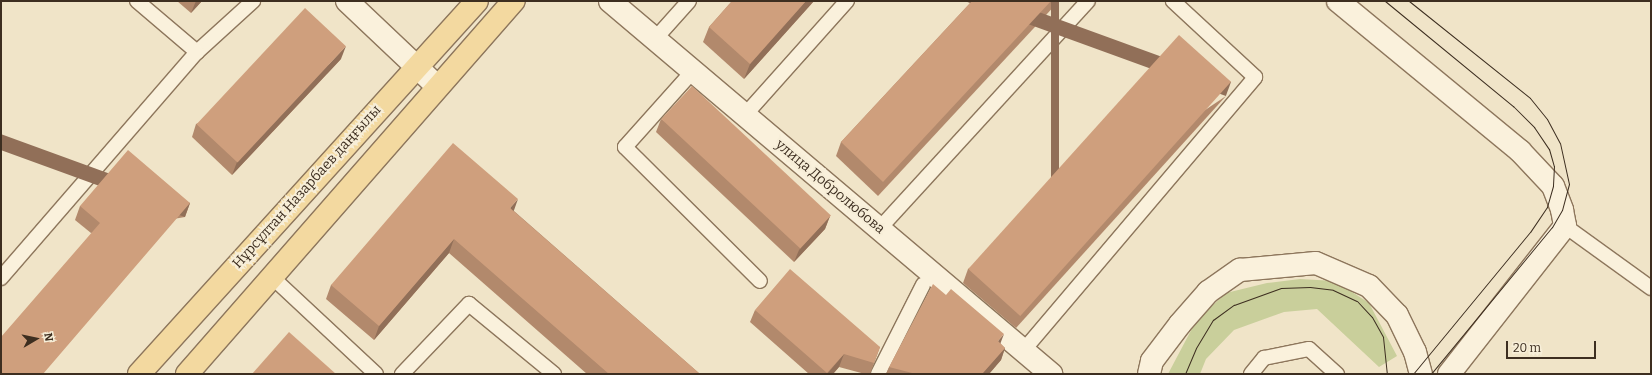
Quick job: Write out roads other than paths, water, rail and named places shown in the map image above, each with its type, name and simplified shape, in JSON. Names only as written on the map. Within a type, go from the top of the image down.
[{"type":"main road","name":"Нұрсұлтан Назарбаев даңғылы","points":[[139,374],[415,66],[477,1]]},
{"type":"main road","points":[[187,374],[437,86],[514,1]]},
{"type":"street","points":[[347,1],[437,86]]},
{"type":"street","name":"улица Добролюбова","points":[[610,1],[1051,374]]},
{"type":"street","points":[[1338,1],[1520,151],[1553,186],[1565,226],[1449,374]]},
{"type":"street","points":[[1149,374],[1152,361],[1180,324],[1208,292],[1240,270],[1316,263],[1369,286],[1392,310],[1415,352],[1421,374]]},
{"type":"lane","points":[[137,1],[197,52]]},
{"type":"lane","points":[[1,278],[197,52],[253,1]]},
{"type":"lane","points":[[655,39],[689,1]]},
{"type":"lane","points":[[745,115],[847,1]]},
{"type":"lane","points":[[879,229],[1088,1]]},
{"type":"lane","points":[[1023,351],[1255,77],[1173,1]]},
{"type":"lane","points":[[693,71],[625,147],[760,281]]},
{"type":"lane","points":[[1565,226],[1651,288]]},
{"type":"lane","points":[[272,277],[376,374]]},
{"type":"lane","points":[[878,374],[923,285]]},
{"type":"lane","points":[[402,374],[469,304],[554,374]]},
{"type":"lane","points":[[1251,374],[1264,358],[1309,349],[1336,374]]},
{"type":"tram line","points":[[1385,1],[1513,106],[1534,127],[1549,149],[1554,166],[1553,186],[1547,207],[1530,232],[1413,374]]},
{"type":"tram line","points":[[1409,1],[1530,98],[1547,119],[1560,143],[1569,184],[1562,210],[1552,227],[1431,374]]},
{"type":"tram line","points":[[1185,374],[1196,348],[1213,320],[1234,305],[1281,288],[1310,287],[1333,290],[1357,301],[1372,317],[1383,337],[1387,374]]}]
